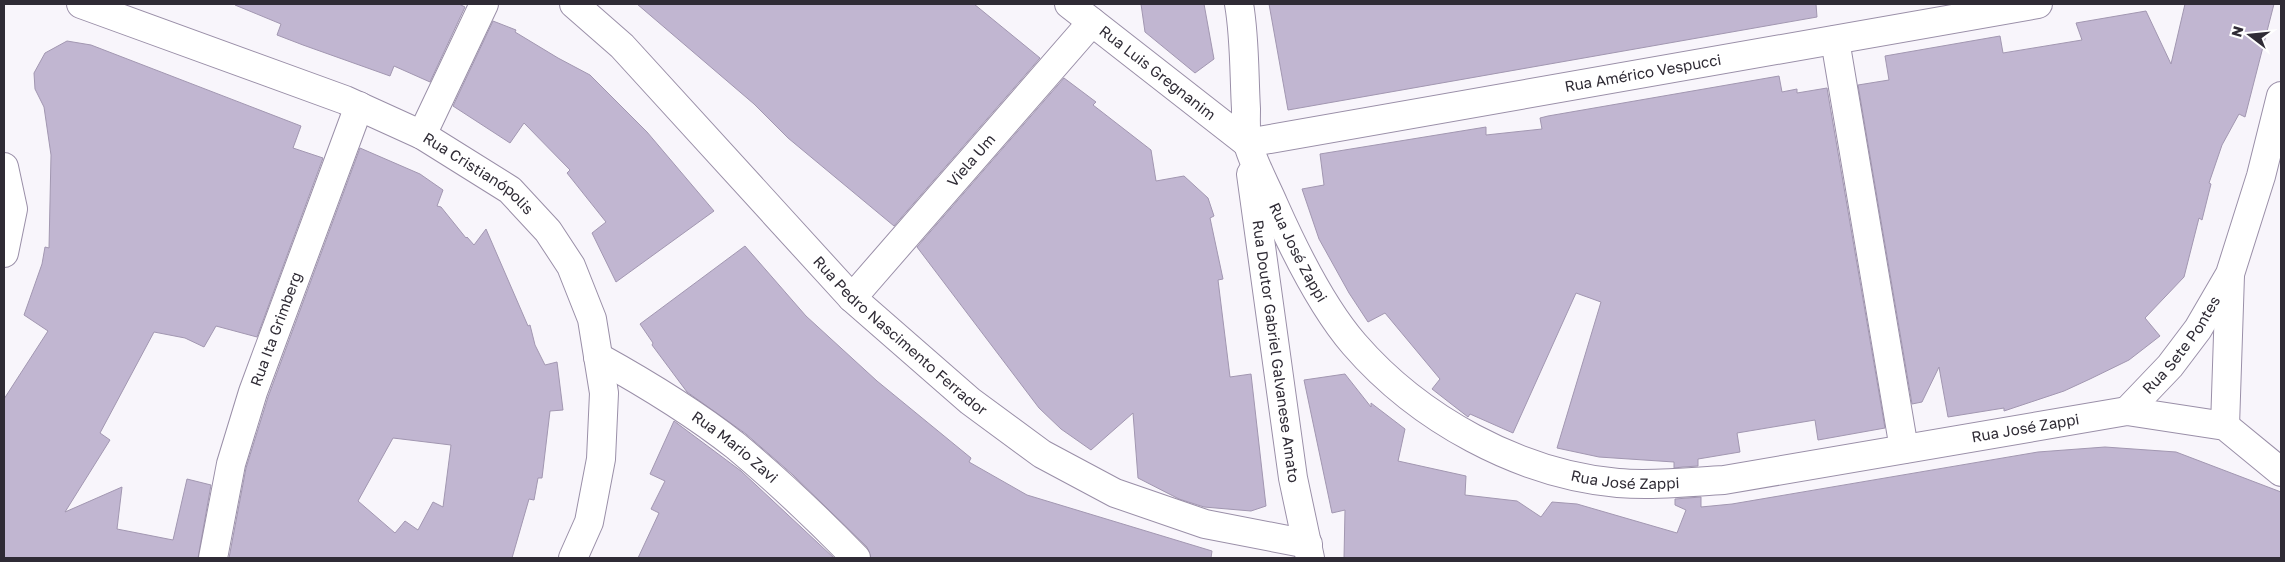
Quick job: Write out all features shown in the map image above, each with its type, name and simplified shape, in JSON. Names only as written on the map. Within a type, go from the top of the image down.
[{"type":"street","name":"Rua Cristianópolis","points":[[81,4],[359,106],[422,136],[510,190],[548,231],[571,266],[592,319],[604,392],[601,458],[589,522],[573,558]]},
{"type":"street","points":[[422,136],[484,4]]},
{"type":"street","name":"Rua Pedro Nascimento Ferrador","points":[[574,4],[622,46],[852,298],[970,401],[1042,454],[1116,493],[1205,524],[1309,551]]},
{"type":"street","name":"Rua Luis Gregnanim","points":[[1069,4],[1247,143]]},
{"type":"street","name":"Rua José Zappi","points":[[1239,4],[1247,143],[1289,240],[1325,303],[1353,343],[1384,376],[1427,411],[1468,436],[1518,458],[1570,475],[1618,483],[1671,483],[1724,480],[2127,411],[2225,426]]},
{"type":"street","name":"Rua Américo Vespucci","points":[[1247,143],[2038,4]]},
{"type":"street","name":"Viela Um","points":[[852,298],[1092,22]]},
{"type":"street","points":[[1835,40],[1904,449]]},
{"type":"street","name":"Rua Sete Pontes","points":[[2127,411],[2170,366],[2198,329],[2230,274],[2261,176],[2281,96]]},
{"type":"street","name":"Rua Ita Grimberg","points":[[213,558],[231,464],[253,392],[359,106]]},
{"type":"street","name":"Rua Doutor Gabriel Galvanese Amato","points":[[1247,143],[1293,478],[1309,551]]},
{"type":"street","points":[[4,167],[13,209],[4,252]]},
{"type":"street","name":"Rua Sete Pontes","points":[[2225,426],[2230,274]]},
{"type":"street","name":"Rua Mario Zavi","points":[[598,356],[656,389],[734,445],[795,499],[856,558]]},
{"type":"street","points":[[2225,426],[2281,472]]},
{"type":"building","points":[[235,4],[459,4],[465,7],[430,82],[394,66],[390,76],[277,35],[281,24]]},
{"type":"building","points":[[637,4],[974,4],[1040,58],[894,226],[788,138],[754,104]]},
{"type":"building","points":[[1141,4],[1204,4],[1214,59],[1195,73],[1145,32]]},
{"type":"building","points":[[1269,4],[1816,4],[1817,17],[1288,110]]},
{"type":"building","points":[[2185,4],[2274,4],[2245,117],[2239,114],[2222,145],[2209,183],[2211,184],[2202,220],[2199,218],[2184,277],[2145,318],[2160,336],[2129,360],[2090,379],[2064,391],[2004,411],[2004,408],[1948,417],[1939,367],[1922,402],[1912,404],[1858,85],[1889,80],[1885,56],[2000,36],[2003,53],[2082,40],[2076,23],[2146,11],[2171,64]]},
{"type":"building","points":[[493,21],[516,30],[515,32],[590,75],[647,132],[714,211],[616,282],[592,233],[606,222],[567,173],[570,170],[524,123],[510,143],[453,106]]},
{"type":"building","points":[[67,41],[91,45],[301,126],[293,148],[323,158],[257,337],[216,326],[204,347],[185,338],[154,332],[100,433],[110,440],[65,512],[122,487],[117,529],[173,540],[187,479],[211,485],[198,558],[4,558],[4,399],[48,331],[24,315],[42,264],[45,247],[49,248],[51,155],[44,107],[35,89],[34,73],[45,53]]},
{"type":"building","points":[[1779,76],[1782,92],[1797,89],[1797,93],[1827,88],[1885,428],[1818,440],[1815,420],[1737,433],[1740,452],[1698,459],[1698,466],[1674,468],[1674,462],[1599,457],[1557,448],[1601,302],[1576,293],[1513,433],[1470,414],[1468,417],[1432,389],[1440,379],[1385,313],[1368,322],[1349,293],[1319,239],[1302,189],[1324,185],[1320,154],[1486,127],[1486,135],[1542,129],[1540,118],[1548,116]]},
{"type":"building","points":[[1064,78],[1096,102],[1093,105],[1151,150],[1156,181],[1184,176],[1208,198],[1214,216],[1210,218],[1223,279],[1218,280],[1230,377],[1251,374],[1266,506],[1251,511],[1204,507],[1179,499],[1138,478],[1133,413],[1091,450],[1061,429],[1039,408],[917,247]]},
{"type":"building","points":[[360,148],[420,174],[443,190],[437,206],[441,207],[474,245],[486,229],[528,326],[530,325],[535,345],[545,365],[557,362],[563,410],[550,411],[542,478],[538,478],[534,500],[529,499],[512,558],[229,558],[246,468],[268,397]],"holes":[[[393,438],[451,445],[443,507],[433,502],[418,530],[405,521],[395,533],[358,501]]]},
{"type":"building","points":[[745,246],[806,316],[877,381],[971,458],[969,462],[1027,495],[1212,551],[1211,558],[871,558],[867,547],[793,475],[746,434],[687,392],[652,345],[653,343],[640,324]]},
{"type":"building","points":[[1345,374],[1371,407],[1371,403],[1405,429],[1398,461],[1466,476],[1465,495],[1517,501],[1541,517],[1552,502],[1577,504],[1677,533],[1686,510],[1675,505],[1675,499],[1701,497],[1701,507],[1732,504],[2038,452],[2105,447],[2176,452],[2281,492],[2281,558],[1344,558],[1345,510],[1332,513],[1304,380]]},
{"type":"building","points":[[674,421],[741,471],[834,558],[638,558],[659,513],[651,509],[665,481],[650,474]]}]
